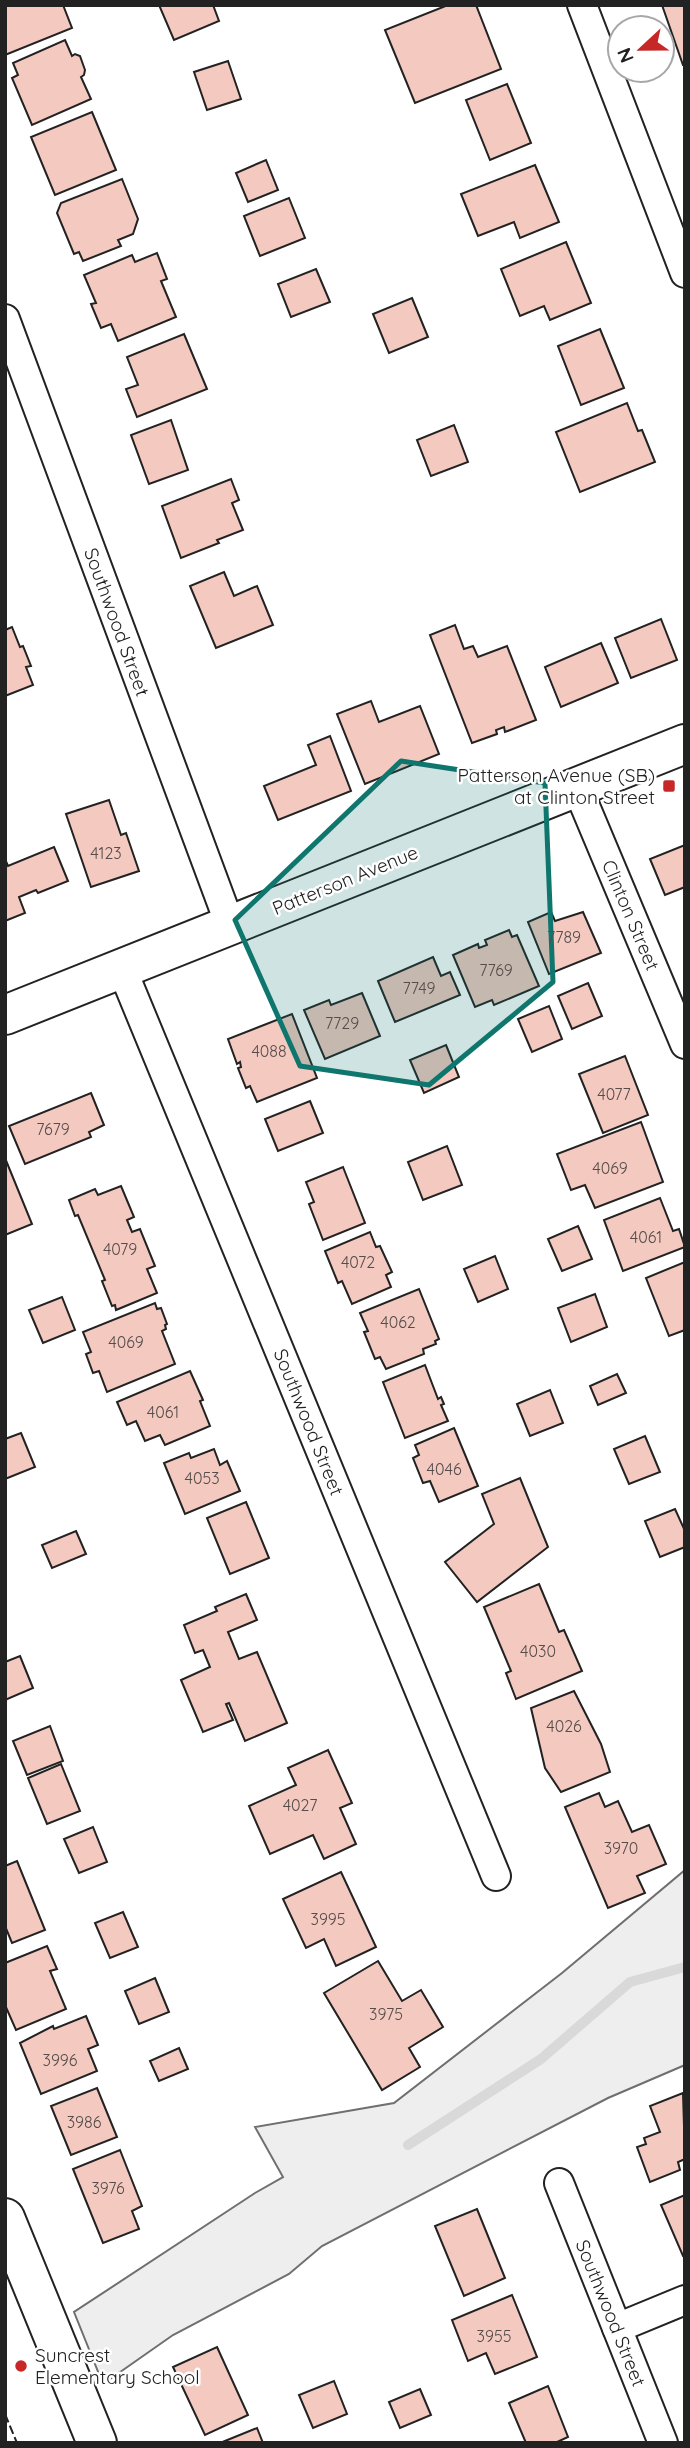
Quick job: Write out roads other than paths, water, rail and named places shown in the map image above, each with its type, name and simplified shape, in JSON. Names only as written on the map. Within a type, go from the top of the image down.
[{"type":"street","points":[[582,5],[685,272]]},
{"type":"street","name":"Southwood Street","points":[[5,319],[230,925]]},
{"type":"street","name":"Patterson Avenue","points":[[5,1015],[685,744]]},
{"type":"street","name":"Clinton Street","points":[[577,787],[685,1044]]},
{"type":"street","name":"Southwood Street","points":[[122,969],[496,1876]]},
{"type":"street","name":"Southwood Street","points":[[559,2183],[663,2443]]},
{"type":"street","points":[[5,2218],[97,2443]]},
{"type":"street","points":[[617,2328],[685,2300]]},
{"type":"waterway","points":[[408,2145],[541,2059],[630,1982],[685,1967]]},
{"type":"place","name":"Patterson Avenue (SB) at Clinton Street","points":[[669,786]]},
{"type":"place","name":"Suncrest Elementary School","points":[[21,2366]]}]
